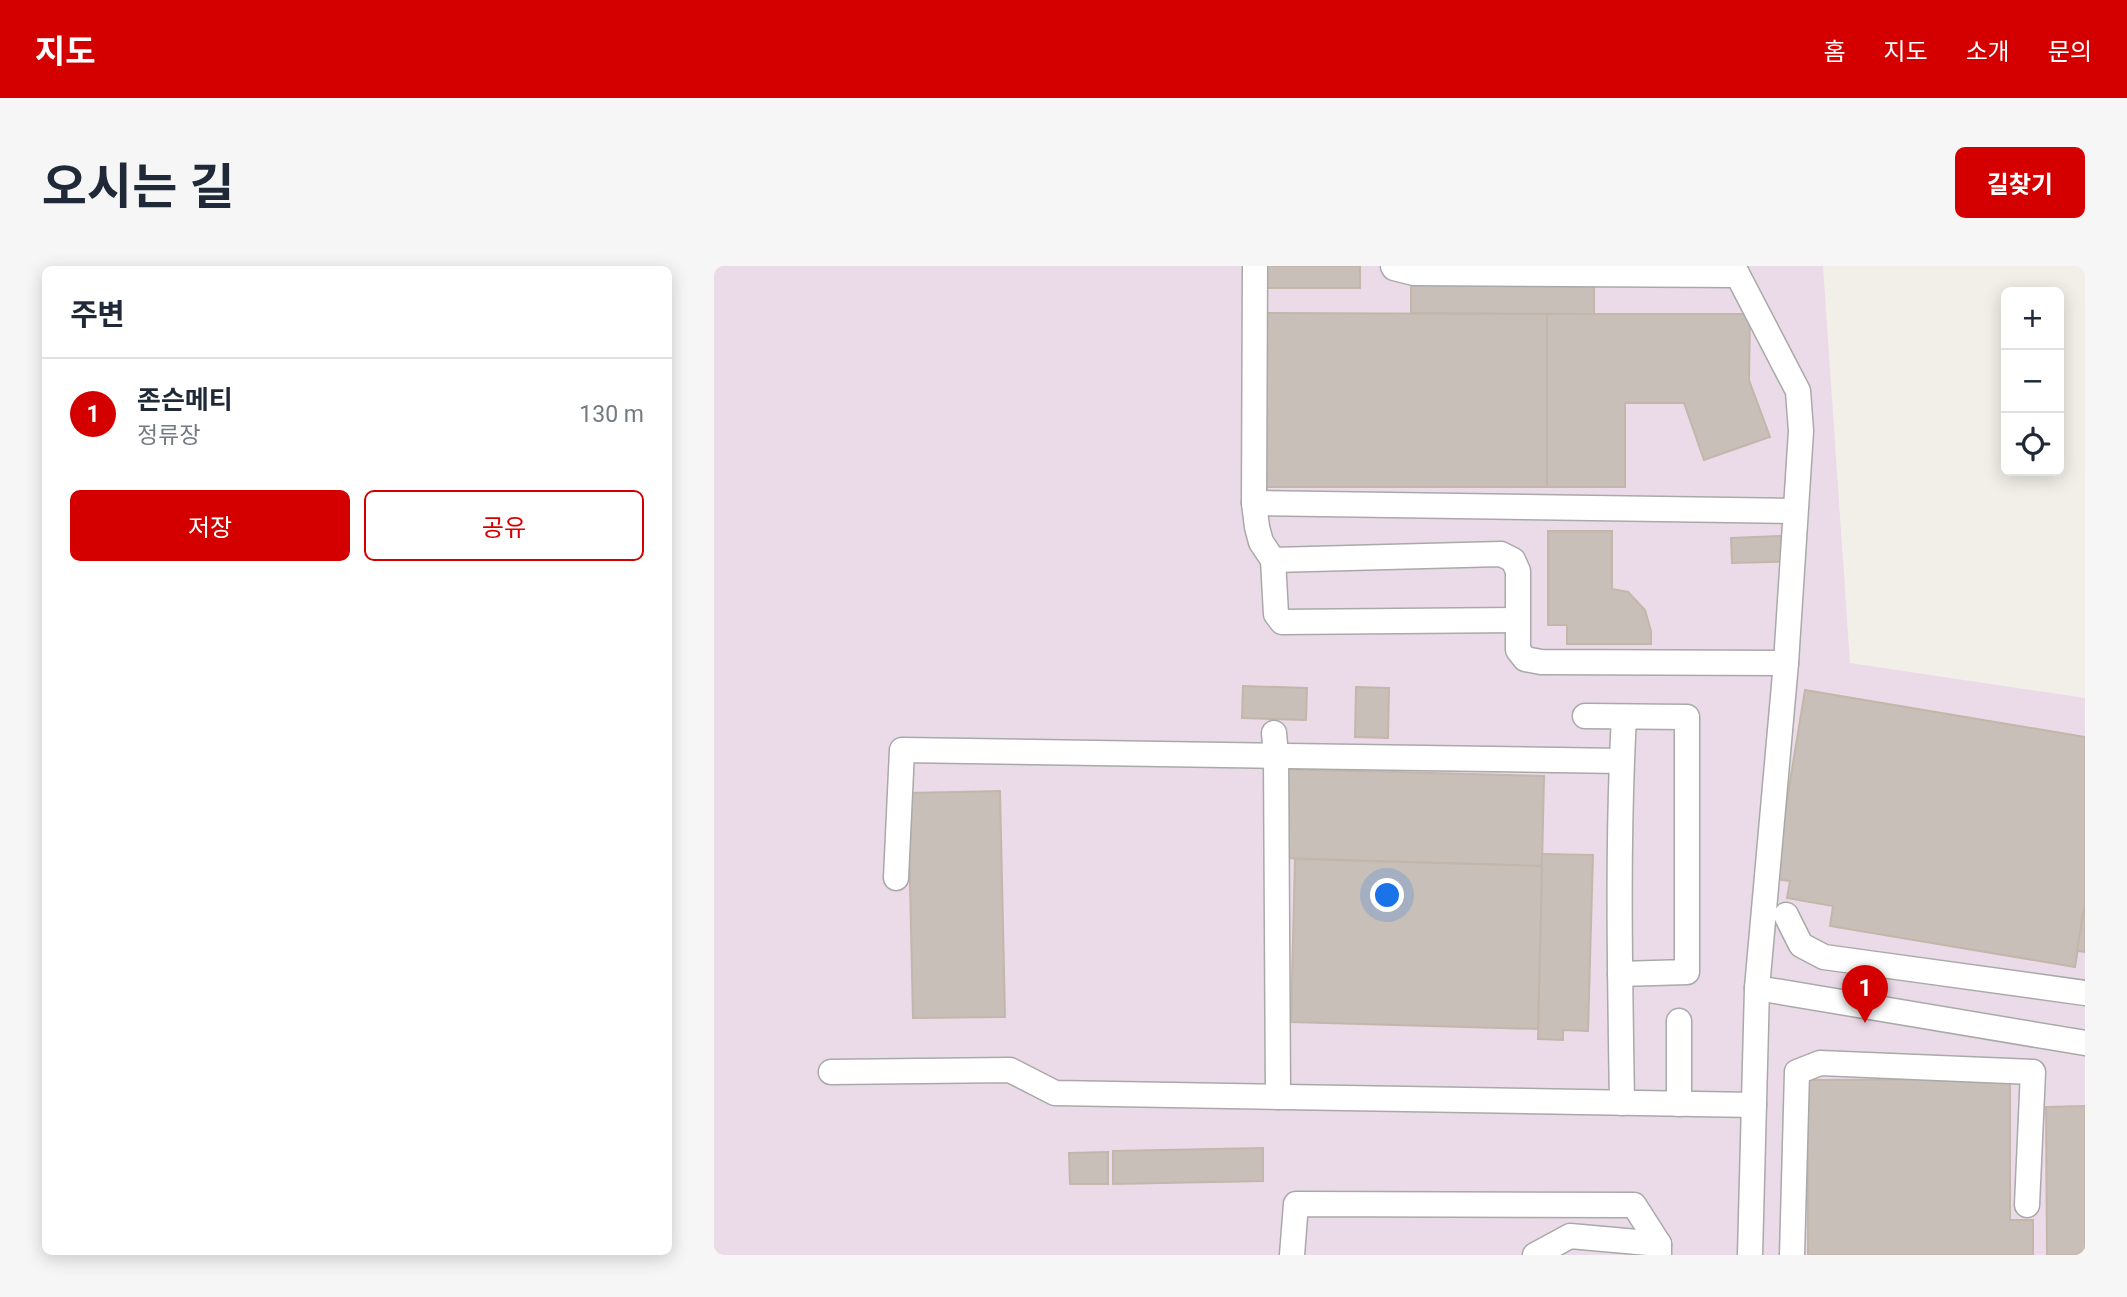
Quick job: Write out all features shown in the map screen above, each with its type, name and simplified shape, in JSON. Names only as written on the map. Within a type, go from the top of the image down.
[{"type":"street","points":[[1255,266],[1254,503],[1256,527],[1261,542],[1273,560],[1276,614],[1282,622],[1517,620]]},
{"type":"street","points":[[1393,266],[1414,273],[1735,271],[1798,391],[1801,431],[1786,663],[1757,988],[1750,1255]]},
{"type":"street","points":[[1254,503],[1795,511]]},
{"type":"street","points":[[1273,560],[1501,554],[1513,560],[1518,571],[1518,650],[1525,659],[1541,662],[1786,663]]},
{"type":"street","points":[[1585,716],[1687,717],[1687,972],[1620,974]]},
{"type":"street","points":[[1622,1103],[1620,974],[1624,716]]},
{"type":"street","points":[[895,878],[902,750],[1275,744],[1622,761]]},
{"type":"street","points":[[1275,744],[1278,1097]]},
{"type":"street","points":[[1786,915],[1801,945],[1824,957],[2085,993]]},
{"type":"street","points":[[1757,988],[2085,1043]]},
{"type":"street","points":[[1679,1021],[1679,1104]]},
{"type":"street","points":[[1792,1255],[1797,1072],[1820,1063],[2033,1072],[2027,1205]]},
{"type":"street","points":[[831,1072],[1010,1070],[1055,1093],[1754,1105]]},
{"type":"street","points":[[1292,1255],[1296,1204],[1634,1205],[1659,1250]]},
{"type":"street","points":[[1535,1255],[1570,1236],[1659,1250]]},
{"type":"shaded area","points":[[714,266],[1823,266],[1850,663],[2085,698],[2085,1255],[714,1255]]},
{"type":"building","points":[[1266,266],[1360,266],[1360,288],[1266,288]]},
{"type":"building","points":[[1411,283],[1594,283],[1594,314],[1411,313]]},
{"type":"building","points":[[1264,313],[1547,314],[1547,487],[1264,487]]},
{"type":"building","points":[[1547,314],[1750,314],[1749,380],[1770,437],[1704,460],[1684,403],[1625,403],[1625,487],[1547,487]]},
{"type":"building","points":[[1548,531],[1612,531],[1612,589],[1628,592],[1645,610],[1651,631],[1651,644],[1567,644],[1567,625],[1548,625]]},
{"type":"building","points":[[1802,535],[1803,561],[1732,563],[1731,538]]},
{"type":"building","points":[[1243,686],[1307,688],[1306,720],[1242,718]]},
{"type":"building","points":[[1356,687],[1389,688],[1388,738],[1355,737]]},
{"type":"building","points":[[1805,690],[2085,737],[2085,904],[2075,967],[1830,926],[1833,906],[1787,898],[1790,881],[1774,879]]},
{"type":"building","points":[[1283,769],[1544,776],[1542,866],[1281,858]]},
{"type":"building","points":[[1000,791],[1005,1017],[913,1018],[908,793]]},
{"type":"building","points":[[1542,854],[1593,855],[1588,1031],[1563,1030],[1563,1040],[1538,1039]]},
{"type":"building","points":[[1295,859],[1542,866],[1538,1029],[1291,1022]]},
{"type":"building","points":[[2085,904],[2085,952],[2077,951]]},
{"type":"building","points":[[2010,1079],[2010,1220],[2033,1220],[2033,1255],[1808,1255],[1807,1080]]},
{"type":"building","points":[[2085,1106],[2085,1255],[2047,1255],[2046,1107]]},
{"type":"building","points":[[1263,1148],[1263,1181],[1113,1184],[1113,1151]]},
{"type":"building","points":[[1108,1152],[1108,1184],[1070,1184],[1069,1153]]},
{"type":"place","name":"존슨메티","points":[[1865,1023]]}]
